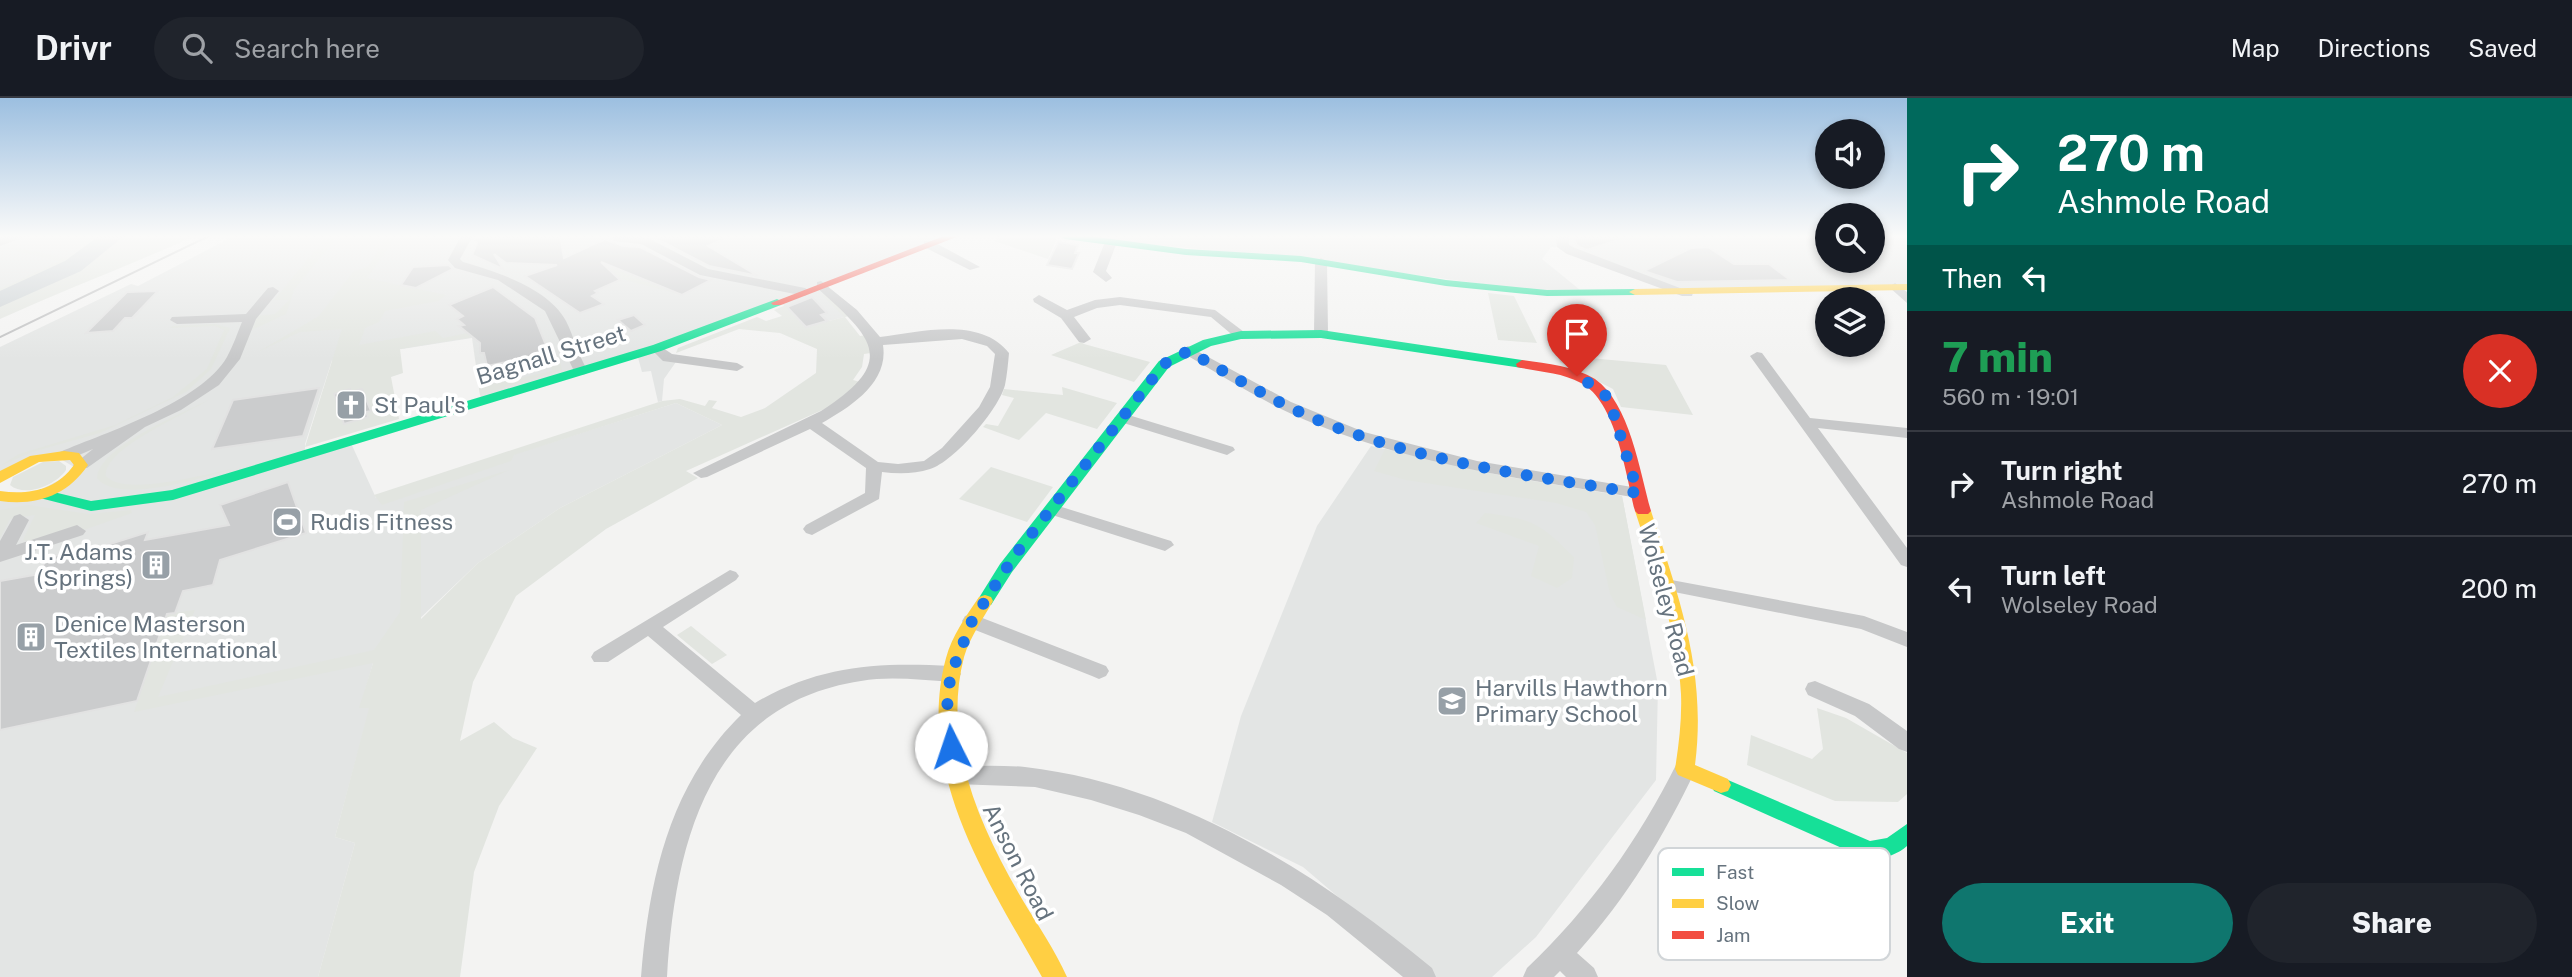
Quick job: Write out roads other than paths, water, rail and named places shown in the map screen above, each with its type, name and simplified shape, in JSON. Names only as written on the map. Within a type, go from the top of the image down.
[{"type":"street","points":[[500,277],[556,314],[572,360],[581,372]]},
{"type":"street","points":[[729,277],[805,292]]},
{"type":"street","name":"Bagnall Street","points":[[0,505],[8,497],[41,494],[91,506],[124,504],[155,498],[657,348],[842,277]]},
{"type":"street","points":[[1100,277],[1110,302]]},
{"type":"street","points":[[1321,277],[1321,334]]},
{"type":"street","points":[[1410,277],[1547,293],[1686,293],[1901,287],[1907,299]]},
{"type":"street","points":[[1642,277],[1686,293]]},
{"type":"street","points":[[701,473],[809,421],[847,400],[866,383],[876,364],[876,342],[868,330],[821,285]]},
{"type":"street","points":[[0,478],[26,462],[66,455],[140,424],[176,407],[214,382],[233,359],[250,318],[273,291]]},
{"type":"street","points":[[1039,299],[1066,315],[1084,339]]},
{"type":"street","points":[[1066,315],[1110,302],[1215,314],[1241,335]]},
{"type":"street","points":[[177,320],[250,318]]},
{"type":"street","points":[[809,421],[874,466],[918,469],[948,451],[975,424],[993,397],[1002,353],[993,345],[966,334],[876,342]]},
{"type":"street","name":"Anson Road","points":[[1055,977],[972,830],[955,775],[947,699],[951,674],[972,621],[1006,568],[1164,364],[1188,351],[1241,335],[1321,334]]},
{"type":"street","name":"Wolseley Road","points":[[1321,334],[1528,363],[1577,376],[1603,392],[1610,402],[1665,585],[1689,682],[1690,729],[1685,769],[1661,821],[1619,883],[1560,954],[1536,977]]},
{"type":"street","points":[[657,348],[668,358],[737,367]]},
{"type":"street","points":[[1188,351],[1294,410],[1366,438],[1468,465],[1638,493]]},
{"type":"street","points":[[1757,356],[1907,561]]},
{"type":"street","points":[[1122,418],[1227,450]]},
{"type":"street","points":[[1805,422],[1907,433]]},
{"type":"street","points":[[78,470],[140,424]]},
{"type":"street","name":"Bagnall Street","points":[[66,455],[78,458],[82,488],[96,495],[155,498]]},
{"type":"street","points":[[812,529],[873,495],[874,466]]},
{"type":"street","name":"Bagnall Street","points":[[41,494],[78,470]]},
{"type":"street","points":[[1052,509],[1166,545]]},
{"type":"street","points":[[0,556],[20,520]]},
{"type":"street","points":[[0,556],[76,531]]},
{"type":"street","points":[[601,657],[730,576]]},
{"type":"street","points":[[1665,585],[1864,623],[1907,640]]},
{"type":"street","points":[[972,621],[1100,671]]},
{"type":"street","points":[[650,628],[754,714]]},
{"type":"street","points":[[654,977],[656,934],[667,870],[698,783],[720,749],[754,714],[806,687],[852,674],[896,670],[951,674]]},
{"type":"street","points":[[1815,689],[1861,710],[1907,743]]},
{"type":"street","points":[[1685,769],[1864,848]]},
{"type":"street","points":[[955,775],[1032,777],[1136,802],[1210,832],[1283,871],[1343,910],[1423,977]]},
{"type":"street","points":[[1880,848],[1892,846],[1907,833]]},
{"type":"street","points":[[1560,954],[1585,977]]},
{"type":"waterway","points":[[0,300],[49,277]]},
{"type":"tram line","points":[[0,337],[124,277]]},
{"type":"place","name":"St Paul's","points":[[351,405]]},
{"type":"place","name":"Rudis Fitness","points":[[287,522]]},
{"type":"place","name":"J.T. Adams (Springs)","points":[[156,565]]},
{"type":"place","name":"Denice Masterson Textiles International","points":[[31,637]]},
{"type":"place","name":"Harvills Hawthorn Primary School","points":[[1452,701]]}]
